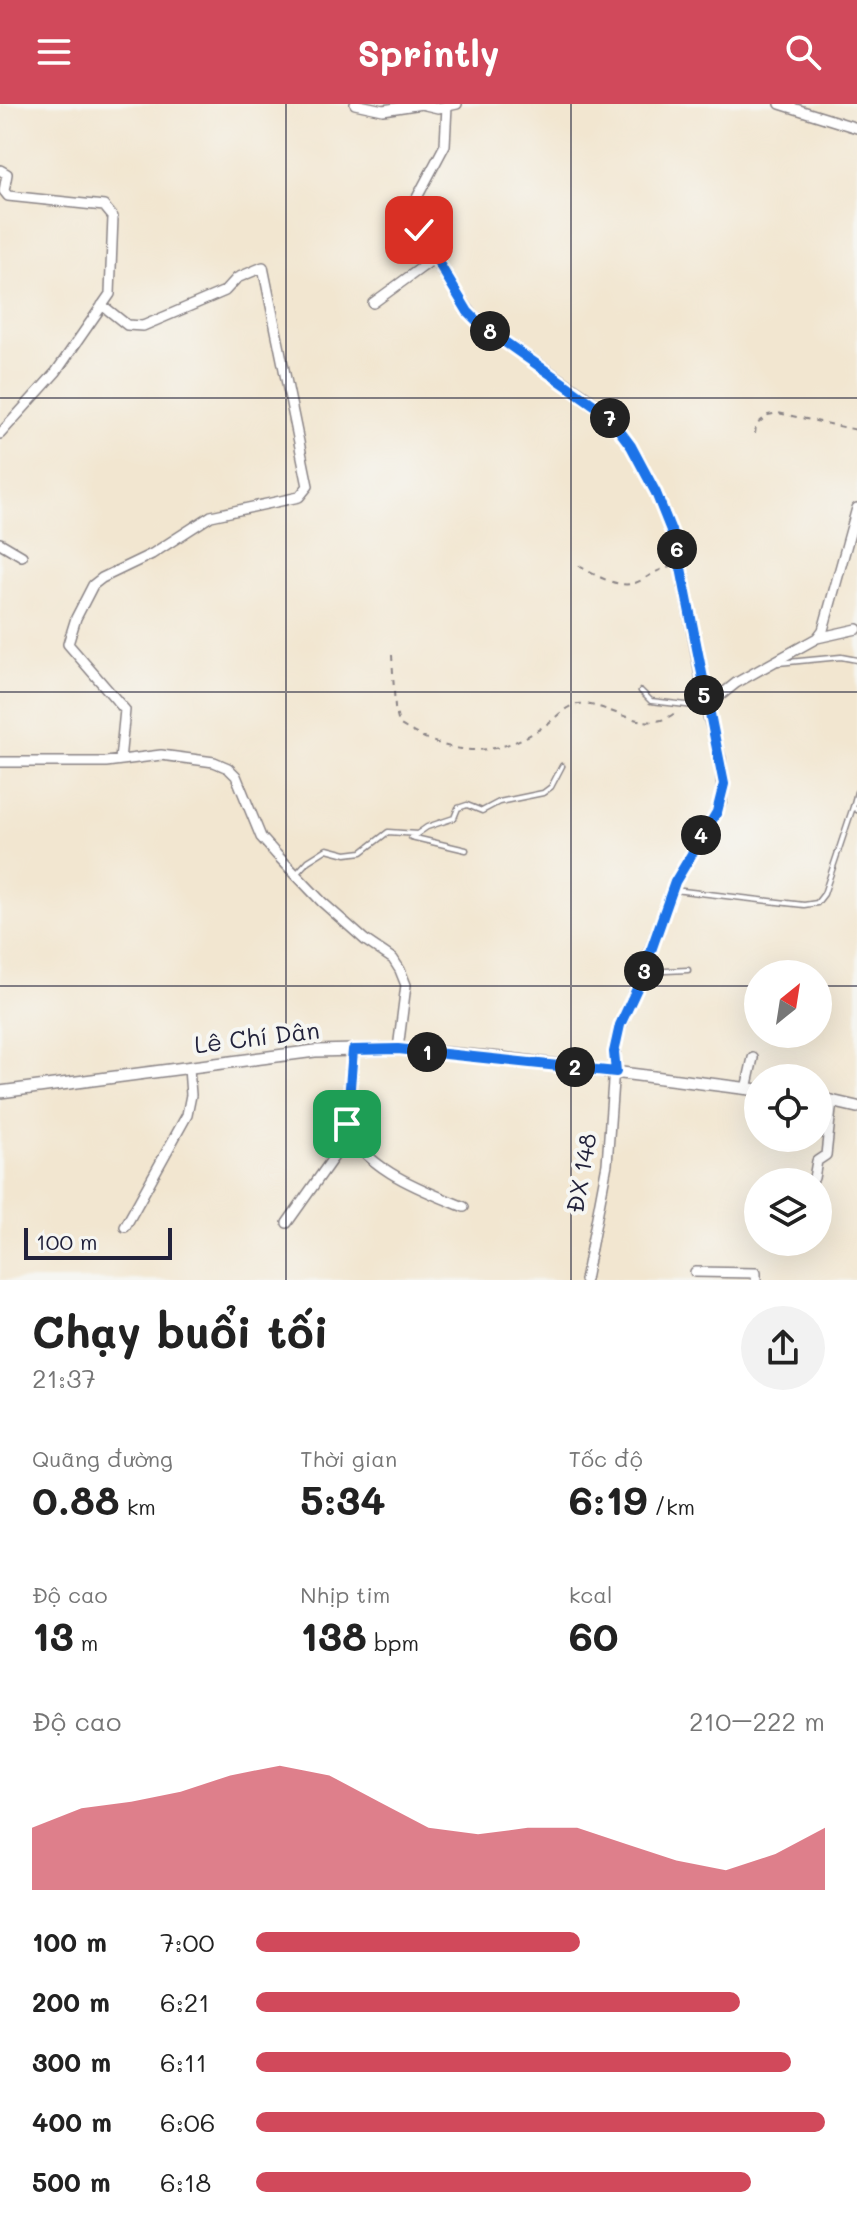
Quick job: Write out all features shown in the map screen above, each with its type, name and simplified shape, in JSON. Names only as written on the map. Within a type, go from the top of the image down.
[{"type":"street","points":[[355,104],[383,110],[422,104],[438,108],[452,105]]},
{"type":"street","points":[[780,104],[857,128]]},
{"type":"street","name":"ĐX 148","points":[[452,105],[445,145],[411,213],[468,312],[482,326],[607,414],[631,446],[656,493],[681,566],[706,707],[721,759],[722,801],[682,865],[616,1040],[607,1164],[585,1280]]},
{"type":"street","points":[[0,170],[7,174],[4,191],[8,196],[104,206],[113,217],[110,294],[56,372],[0,434]]},
{"type":"street","points":[[373,303],[436,257]]},
{"type":"street","points":[[102,305],[127,325],[143,326],[225,291],[237,278],[263,267],[308,486],[299,497],[231,509],[200,521],[152,554],[93,585],[76,618],[68,644],[125,710],[120,760]]},
{"type":"street","points":[[817,638],[823,630],[857,508]]},
{"type":"street","points":[[0,543],[22,556]]},
{"type":"street","points":[[706,707],[736,683],[817,638],[857,629]]},
{"type":"street","points":[[0,762],[120,760],[161,755],[214,762],[228,768],[236,776],[261,837],[322,902],[365,940],[393,959],[400,970],[406,985],[398,1049]]},
{"type":"street","name":"Lê Chí Dân","points":[[0,1092],[315,1051],[398,1049],[744,1089]]},
{"type":"street","points":[[353,1050],[347,1124],[350,1134],[377,1162],[422,1190],[464,1207]]},
{"type":"street","points":[[753,1058],[753,1064]]},
{"type":"street","points":[[125,1227],[187,1115],[191,1095],[189,1068]]},
{"type":"street","points":[[832,1100],[857,1107]]},
{"type":"street","points":[[287,1223],[350,1134]]},
{"type":"street","points":[[816,1168],[817,1161],[826,1152]]},
{"type":"street","points":[[695,1272],[756,1273],[756,1280]]},
{"type":"lane","points":[[768,664],[841,657],[857,660]]},
{"type":"lane","points":[[641,691],[651,701],[706,707]]},
{"type":"lane","points":[[409,836],[454,818],[458,808],[467,805],[482,811],[499,802],[543,793],[551,787],[562,766]]},
{"type":"lane","points":[[672,890],[804,905],[817,903],[824,894],[855,809],[857,792]]},
{"type":"lane","points":[[297,873],[308,861],[327,849],[346,854],[362,852],[388,832],[400,831],[420,842],[466,850]]},
{"type":"lane","points":[[643,972],[688,970]]},
{"type":"path","points":[[755,434],[756,425],[768,415],[778,413],[857,430]]},
{"type":"path","points":[[579,566],[618,583],[634,583],[664,568],[681,566]]},
{"type":"path","points":[[392,655],[399,724],[448,749],[469,751],[514,745],[566,708],[582,703],[648,722],[665,722],[683,706]]},
{"type":"route","points":[[347,1124],[353,1050],[398,1049],[616,1072],[614,1052],[620,1025],[640,982],[682,865],[717,812],[724,784],[721,759],[707,713],[676,543],[656,493],[631,446],[607,414],[584,395],[482,326],[468,312],[419,230]]}]
